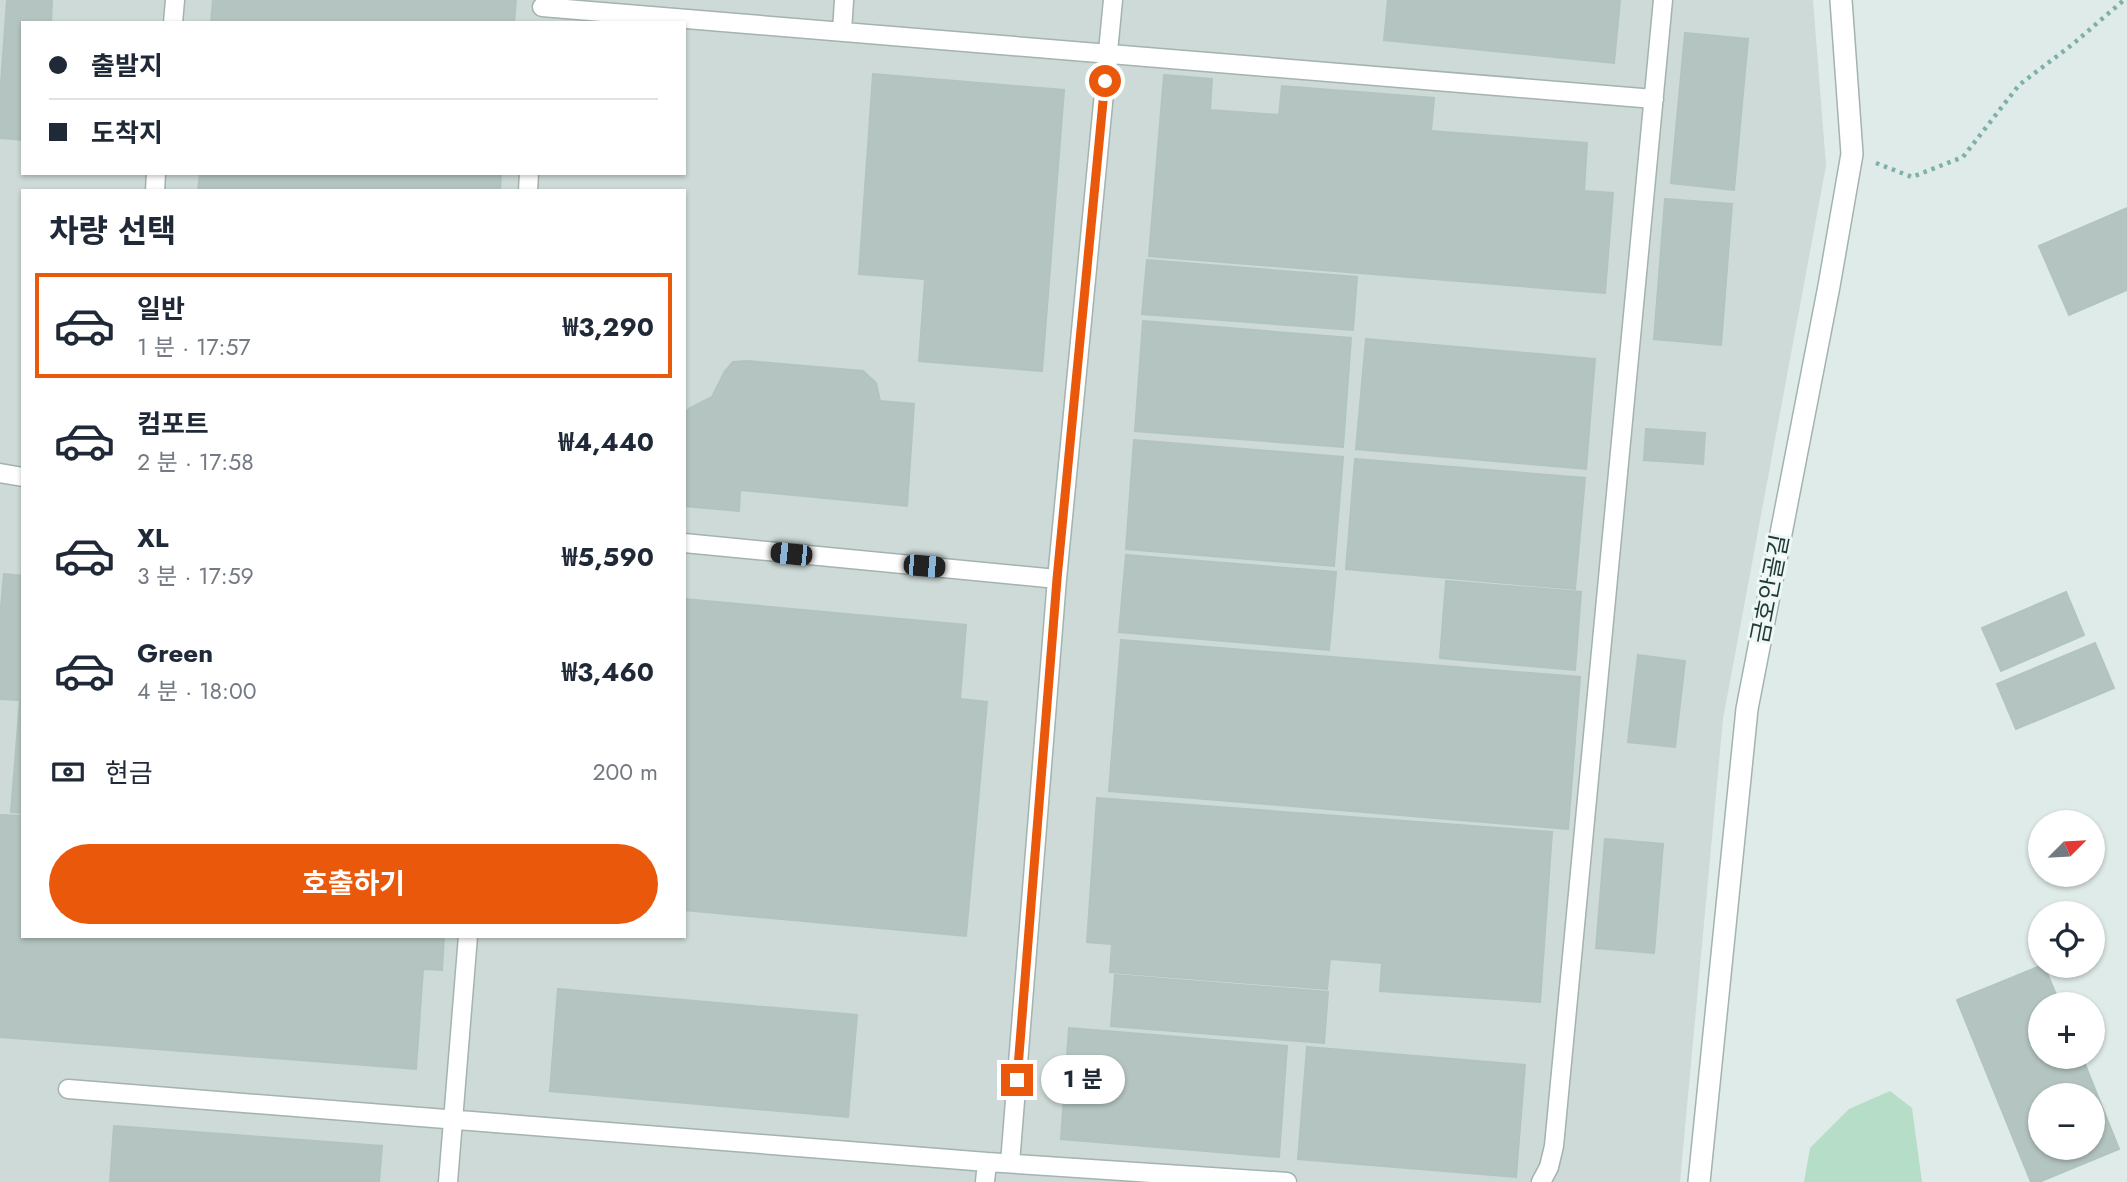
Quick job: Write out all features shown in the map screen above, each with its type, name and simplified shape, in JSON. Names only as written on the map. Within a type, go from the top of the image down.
[{"type":"street","name":"금호안골길","points":[[1699,1182],[1747,709],[1852,154],[1841,0]]},
{"type":"lane","points":[[173,21],[175,0]]},
{"type":"lane","points":[[842,32],[844,0]]},
{"type":"lane","points":[[1010,1163],[1057,579],[1113,0]]},
{"type":"lane","points":[[1541,1182],[1549,1167],[1554,1146],[1663,0]]},
{"type":"lane","points":[[542,10],[1108,53],[1654,99]]},
{"type":"lane","points":[[0,472],[21,477]]},
{"type":"lane","points":[[686,543],[1057,579]]},
{"type":"lane","points":[[448,1182],[468,938]]},
{"type":"lane","points":[[68,1089],[987,1162],[1287,1182]]},
{"type":"lane","points":[[985,1182],[987,1162]]},
{"type":"path","points":[[1852,154],[1913,177],[1963,157],[2019,85],[2073,44],[2124,0]]},
{"type":"shaded area","points":[[0,0],[1813,0],[1826,166],[1723,719],[1680,1182],[0,1182]]},
{"type":"green space","points":[[1890,1091],[1912,1108],[1922,1182],[1804,1182],[1810,1148],[1849,1109]]},
{"type":"building","points":[[7,0],[52,0],[51,21],[21,21],[21,140],[0,138]]},
{"type":"building","points":[[213,0],[516,0],[514,21],[211,21]]},
{"type":"building","points":[[1388,0],[1620,0],[1614,63],[1384,40]]},
{"type":"building","points":[[1685,33],[1748,39],[1734,190],[1671,183]]},
{"type":"building","points":[[873,74],[1064,90],[1042,371],[919,361],[925,279],[859,274]]},
{"type":"building","points":[[1164,75],[1212,79],[1210,110],[1279,115],[1282,86],[1434,98],[1431,131],[1587,143],[1584,191],[1613,193],[1605,293],[1149,256]]},
{"type":"building","points":[[200,175],[501,175],[500,189],[198,189]]},
{"type":"building","points":[[1665,199],[1732,204],[1721,345],[1654,339]]},
{"type":"building","points":[[2127,208],[2127,290],[2069,315],[2039,246]]},
{"type":"building","points":[[1147,260],[1357,277],[1353,330],[1142,314]]},
{"type":"building","points":[[1143,321],[1351,338],[1343,447],[1135,431]]},
{"type":"building","points":[[1366,339],[1595,359],[1586,469],[1356,449]]},
{"type":"building","points":[[733,362],[863,371],[876,383],[880,401],[914,404],[907,506],[740,490],[739,511],[686,506],[686,412],[712,397],[725,371]]},
{"type":"building","points":[[1646,429],[1705,433],[1703,464],[1644,460]]},
{"type":"building","points":[[1134,440],[1343,457],[1334,566],[1126,549]]},
{"type":"building","points":[[1355,459],[1585,478],[1575,589],[1346,569]]},
{"type":"building","points":[[1126,555],[1336,572],[1329,650],[1119,632]]},
{"type":"building","points":[[4,574],[21,576],[21,813],[11,812],[20,700],[0,699],[0,618]]},
{"type":"building","points":[[1446,581],[1581,592],[1575,670],[1440,658]]},
{"type":"building","points":[[2066,592],[2084,635],[2001,671],[1982,628]]},
{"type":"building","points":[[686,599],[966,625],[960,699],[987,702],[966,936],[686,910]]},
{"type":"building","points":[[1121,640],[1580,677],[1568,829],[1109,791]]},
{"type":"building","points":[[2095,643],[2114,688],[2016,729],[1997,684]]},
{"type":"building","points":[[1638,655],[1685,661],[1675,747],[1628,742]]},
{"type":"building","points":[[1097,798],[1552,832],[1540,1002],[1380,991],[1382,963],[1330,959],[1327,989],[1110,972],[1112,944],[1087,942]]},
{"type":"building","points":[[0,815],[21,816],[21,938],[444,938],[442,970],[423,969],[416,1069],[0,1037]]},
{"type":"building","points":[[1605,839],[1663,844],[1654,953],[1596,948]]},
{"type":"building","points":[[2028,971],[2028,978],[2049,978],[2055,992],[2028,992],[2028,1069],[2087,1069],[2092,1083],[2028,1083],[2028,1160],[2092,1160],[2039,1182],[2031,1182],[1957,1000]]},
{"type":"building","points":[[1115,975],[1328,992],[1324,1043],[1111,1026]]},
{"type":"building","points":[[558,989],[857,1015],[848,1117],[550,1091]]},
{"type":"building","points":[[1069,1028],[1287,1046],[1279,1157],[1061,1139]]},
{"type":"building","points":[[1307,1047],[1525,1065],[1516,1177],[1298,1159]]},
{"type":"building","points":[[2105,1114],[2119,1149],[2105,1155]]},
{"type":"building","points":[[114,1126],[382,1146],[379,1182],[110,1182]]},
{"type":"route","points":[[1017,1080],[1057,579],[1105,81]]}]
